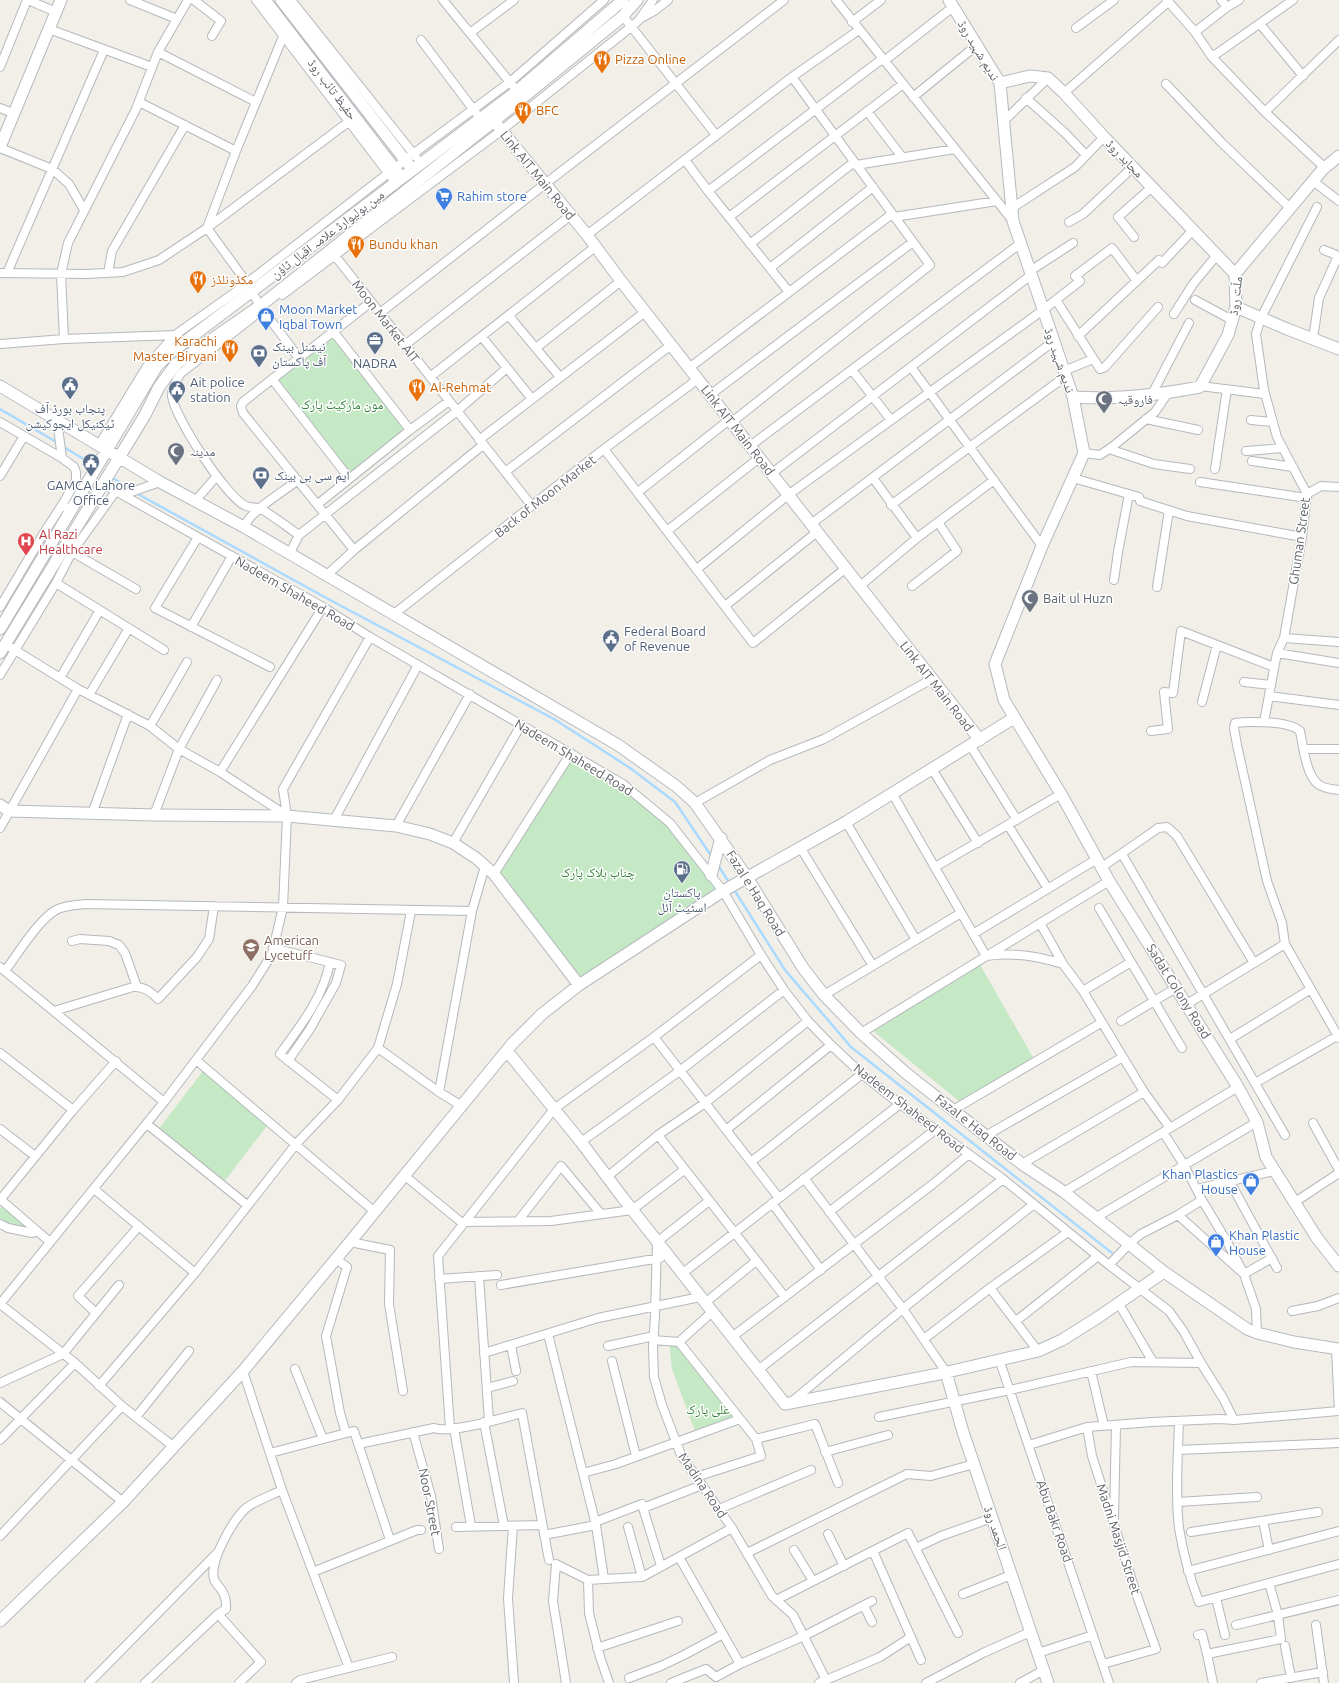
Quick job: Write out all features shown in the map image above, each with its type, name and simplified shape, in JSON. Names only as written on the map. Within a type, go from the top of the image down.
[{"type":"street","points":[[0,67],[28,0],[56,12]]},
{"type":"street","points":[[61,0],[15,114],[0,147],[52,169],[69,184],[84,210]]},
{"type":"street","points":[[130,0],[177,19]]},
{"type":"street","points":[[64,340],[61,274],[68,243],[139,102],[158,52],[188,0]]},
{"type":"street","points":[[194,0],[221,21],[212,36]]},
{"type":"street","points":[[104,50],[52,169],[4,273],[61,274],[123,272],[159,260],[207,228],[352,120],[285,31],[256,0]]},
{"type":"street","name":"حفیظ تائب روڈ","points":[[265,0],[285,31],[317,67],[352,120],[395,175]]},
{"type":"street","name":"حفیظ تائب روڈ","points":[[281,0],[327,60],[413,162]]},
{"type":"street","points":[[290,0],[413,162],[473,110],[514,87],[603,0]]},
{"type":"street","points":[[443,0],[514,87]]},
{"type":"street","points":[[470,33],[514,0]]},
{"type":"street","name":"مین بولیوارڈ علامہ اقبال ٹاؤن","points":[[0,629],[67,508],[93,473],[103,450],[158,366],[175,349],[195,334],[249,287],[395,175],[481,118],[514,87],[623,0]]},
{"type":"street","name":"مین بولیوارڈ علامہ اقبال ٹاؤن","points":[[104,482],[145,415],[159,387],[176,364],[261,307],[332,253],[623,16],[637,0]]},
{"type":"street","points":[[638,20],[652,0]]},
{"type":"street","points":[[332,253],[502,130],[638,20],[654,11],[668,0]]},
{"type":"street","points":[[380,313],[784,0]]},
{"type":"street","points":[[836,0],[852,22],[1013,221]]},
{"type":"street","points":[[852,22],[881,0]]},
{"type":"street","points":[[1076,28],[1114,0]]},
{"type":"street","points":[[1221,0],[1227,7]]},
{"type":"street","points":[[1195,32],[1227,7],[1239,0]]},
{"type":"street","points":[[1212,57],[1293,0]]},
{"type":"street","points":[[1064,93],[1167,1],[1195,32],[1212,57],[1265,112],[1325,168]]},
{"type":"street","points":[[708,192],[883,60],[951,3]]},
{"type":"street","name":"ندیم شہید روڈ","points":[[951,3],[1000,83],[1013,221],[1073,397],[1084,453]]},
{"type":"street","points":[[623,16],[716,135]]},
{"type":"street","points":[[1260,24],[1303,76]]},
{"type":"street","points":[[49,29],[152,67]]},
{"type":"street","points":[[587,235],[792,77],[859,30]]},
{"type":"street","points":[[207,228],[236,151],[285,31]]},
{"type":"street","points":[[421,40],[473,110],[481,118]]},
{"type":"street","points":[[1265,112],[1339,40]]},
{"type":"street","points":[[913,97],[977,45]]},
{"type":"street","points":[[158,52],[256,102]]},
{"type":"street","points":[[317,67],[327,60]]},
{"type":"street","points":[[1000,83],[1030,76],[1048,78]]},
{"type":"street","points":[[638,492],[930,265],[792,77]]},
{"type":"street","points":[[1004,121],[1048,78]]},
{"type":"street","name":"مجاہد روڈ","points":[[1048,78],[1236,274]]},
{"type":"street","points":[[729,217],[902,84]]},
{"type":"street","points":[[1166,84],[1222,143],[1290,208]]},
{"type":"street","points":[[1026,98],[1065,133],[1086,155]]},
{"type":"street","points":[[139,102],[236,151]]},
{"type":"street","points":[[0,108],[15,114]]},
{"type":"street","points":[[867,111],[902,157]]},
{"type":"street","name":"Link AIT Main Road","points":[[494,121],[587,235],[645,312],[932,679],[975,743]]},
{"type":"street","points":[[108,273],[112,251],[185,125]]},
{"type":"street","points":[[1012,208],[1075,167],[1104,137]]},
{"type":"street","points":[[750,244],[855,164],[955,149]]},
{"type":"street","name":"ملّت روڈ","points":[[1200,386],[1228,335],[1236,307],[1236,274],[1313,181],[1339,156]]},
{"type":"street","points":[[685,160],[708,192],[789,292]]},
{"type":"street","points":[[1070,222],[1083,214],[1134,168]]},
{"type":"street","points":[[1313,181],[1339,201]]},
{"type":"street","points":[[770,268],[873,187]]},
{"type":"street","points":[[1134,237],[1118,217],[1152,187]]},
{"type":"street","points":[[689,368],[893,215],[997,201]]},
{"type":"street","name":"Ghuman Street","points":[[1264,722],[1277,653],[1284,638],[1302,537],[1307,496],[1277,437],[1265,394],[1256,334],[1261,318],[1317,207]]},
{"type":"street","points":[[405,345],[571,215]]},
{"type":"street","points":[[207,228],[249,287],[261,307],[299,358]]},
{"type":"street","points":[[1078,336],[1160,260],[1162,263],[1193,230]]},
{"type":"street","points":[[710,395],[913,242]]},
{"type":"street","points":[[750,446],[1021,243]]},
{"type":"street","points":[[771,474],[1031,273],[1073,243]]},
{"type":"street","points":[[430,377],[595,247]]},
{"type":"street","points":[[697,570],[788,495],[1056,300],[1080,281],[1074,276],[1112,248],[1137,281]]},
{"type":"street","points":[[1314,339],[1319,298],[1339,256],[1324,250]]},
{"type":"street","name":"Moon Market AIT","points":[[332,253],[532,506]]},
{"type":"street","points":[[1174,314],[1193,284],[1217,255]]},
{"type":"street","points":[[536,348],[621,281]]},
{"type":"street","points":[[103,450],[147,366],[176,335],[249,287]]},
{"type":"street","points":[[1056,300],[1100,369],[1105,367],[1158,307]]},
{"type":"street","points":[[1195,300],[1232,320]]},
{"type":"street","points":[[354,550],[326,513],[243,413],[241,406],[243,402],[371,302]]},
{"type":"street","points":[[261,307],[181,373],[172,389],[173,400],[176,411],[216,477],[246,506],[260,508],[300,535]]},
{"type":"street","points":[[1236,307],[1339,349]]},
{"type":"street","points":[[328,575],[354,550],[532,399],[645,312]]},
{"type":"street","points":[[509,316],[560,377]]},
{"type":"street","points":[[1152,394],[1189,323]]},
{"type":"street","points":[[334,331],[410,430]]},
{"type":"street","points":[[0,344],[195,334]]},
{"type":"street","points":[[482,337],[532,399]]},
{"type":"street","points":[[725,606],[873,478],[1054,341]]},
{"type":"street","points":[[505,472],[671,345]]},
{"type":"street","points":[[891,505],[970,447],[1065,373],[1093,359]]},
{"type":"street","points":[[911,367],[1042,546]]},
{"type":"street","points":[[290,553],[300,535],[457,411],[507,368]]},
{"type":"street","points":[[852,370],[891,420]]},
{"type":"street","points":[[272,379],[350,478]]},
{"type":"street","name":"Back of Moon Market","points":[[394,614],[604,449],[698,379]]},
{"type":"street","points":[[0,386],[57,420],[103,450],[116,462],[196,500],[244,527],[618,745],[676,786],[696,803],[770,760],[824,740],[932,679]]},
{"type":"street","points":[[1073,397],[1102,399],[1168,393],[1200,386],[1265,394]]},
{"type":"street","points":[[159,387],[172,389]]},
{"type":"street","points":[[1215,469],[1228,389]]},
{"type":"street","points":[[0,1621],[123,1502],[242,1371],[376,1212],[512,1044],[542,1014],[579,985],[724,890],[846,822],[1014,718],[1004,700],[995,664],[1042,546],[1084,453],[1100,455],[1155,412],[1168,393]]},
{"type":"street","points":[[318,504],[410,430],[449,401]]},
{"type":"street","points":[[1146,419],[1198,430]]},
{"type":"street","points":[[57,420],[62,458]]},
{"type":"street","points":[[1251,420],[1273,422]]},
{"type":"street","points":[[0,422],[62,458],[74,467],[77,477],[67,508],[42,536],[0,607]]},
{"type":"street","points":[[0,476],[24,436]]},
{"type":"street","points":[[1246,451],[1283,448]]},
{"type":"street","points":[[604,449],[753,643],[846,568]]},
{"type":"street","points":[[1108,449],[1154,464],[1190,469]]},
{"type":"street","points":[[667,531],[759,458]]},
{"type":"street","points":[[1252,461],[1293,467]]},
{"type":"street","points":[[196,500],[216,477]]},
{"type":"street","points":[[873,478],[891,505],[917,538]]},
{"type":"street","points":[[1073,478],[1129,494],[1139,498],[1140,501],[1187,516],[1302,537]]},
{"type":"street","points":[[244,527],[246,522],[260,508],[298,480]]},
{"type":"street","points":[[860,586],[917,538],[994,480]]},
{"type":"street","points":[[0,675],[6,649],[104,482]]},
{"type":"street","name":"Nadeem Shaheed Road","points":[[104,482],[116,491],[125,494],[323,608],[370,637],[623,784],[670,823],[724,890],[761,955],[784,990],[808,1021],[862,1074],[900,1104],[1003,1179],[1168,1311],[1184,1332],[1223,1398],[1234,1420]]},
{"type":"street","points":[[125,494],[160,482]]},
{"type":"street","points":[[1200,482],[1307,496],[1321,486],[1339,487]]},
{"type":"street","points":[[6,649],[56,583],[72,552],[116,491]]},
{"type":"street","points":[[1114,580],[1129,494]]},
{"type":"street","points":[[1157,587],[1169,510]]},
{"type":"street","points":[[912,586],[957,551],[938,522]]},
{"type":"street","points":[[198,537],[155,608],[270,667]]},
{"type":"street","points":[[72,552],[136,589]]},
{"type":"street","points":[[191,627],[232,556]]},
{"type":"street","points":[[56,583],[164,650]]},
{"type":"street","points":[[220,772],[323,608]]},
{"type":"street","points":[[60,678],[100,610]]},
{"type":"street","points":[[89,695],[129,628]]},
{"type":"street","points":[[1151,731],[1168,729],[1164,692],[1173,693],[1181,631],[1274,667]]},
{"type":"street","points":[[174,1447],[122,1406],[63,1354],[0,1304],[147,1124],[252,986],[272,954],[283,907],[287,816],[283,789],[370,637]]},
{"type":"street","points":[[1284,638],[1339,642]]},
{"type":"street","points":[[1202,702],[1217,645]]},
{"type":"street","points":[[6,649],[89,695],[150,726],[180,749],[220,772],[287,816]]},
{"type":"street","points":[[1277,653],[1339,662]]},
{"type":"street","points":[[150,726],[187,662]]},
{"type":"street","points":[[334,820],[418,665]]},
{"type":"street","points":[[154,815],[180,749],[217,680]]},
{"type":"street","points":[[1244,682],[1270,685]]},
{"type":"street","points":[[0,828],[5,808],[78,689]]},
{"type":"street","points":[[396,826],[470,694]]},
{"type":"street","points":[[1268,696],[1339,705]]},
{"type":"street","points":[[92,814],[128,714]]},
{"type":"street","name":"Sadat Colony Road","points":[[1014,718],[1061,794],[1109,881],[1238,1088],[1257,1122],[1266,1157],[1274,1171],[1317,1238],[1338,1264]]},
{"type":"street","points":[[1255,1083],[1339,1036],[1285,944],[1282,923],[1267,881],[1234,728],[1235,723],[1264,722],[1296,727],[1300,731],[1308,767],[1317,783],[1328,789],[1339,790]]},
{"type":"street","points":[[453,843],[521,725]]},
{"type":"street","points":[[975,743],[1017,820]]},
{"type":"street","points":[[1304,749],[1339,749]]},
{"type":"street","points":[[494,874],[571,753]]},
{"type":"street","points":[[932,769],[978,843]]},
{"type":"street","points":[[892,793],[986,956]]},
{"type":"street","points":[[935,868],[1061,794]]},
{"type":"street","name":"Fazal e Haq Road","points":[[696,803],[721,838],[744,878],[803,968],[824,995],[861,1033],[907,1074],[987,1135],[1022,1164],[1064,1192],[1095,1218],[1130,1243],[1164,1272],[1247,1329],[1257,1333],[1338,1349]]},
{"type":"street","points":[[5,808],[92,814],[287,816],[396,826],[430,834],[453,843],[476,858],[494,874],[579,985]]},
{"type":"street","points":[[846,822],[916,940]]},
{"type":"street","points":[[1008,825],[1048,889]]},
{"type":"street","points":[[973,934],[1048,889],[1099,863],[1122,854],[1158,828],[1167,827],[1177,836],[1254,963]]},
{"type":"street","points":[[711,874],[721,838]]},
{"type":"street","points":[[800,847],[872,966]]},
{"type":"street","points":[[1122,854],[1286,1135]]},
{"type":"street","points":[[439,1092],[472,911],[485,866]]},
{"type":"street","points":[[861,1033],[1109,881]]},
{"type":"street","points":[[164,1102],[116,1061],[2,969],[45,919],[56,910],[67,906],[86,904],[472,911]]},
{"type":"street","points":[[54,1011],[137,987],[150,992],[158,999],[197,957],[209,939],[214,906]]},
{"type":"street","points":[[1098,908],[1182,1048]]},
{"type":"street","points":[[99,1386],[195,1273],[296,1144],[338,1100],[378,1048],[397,984],[411,910]]},
{"type":"street","points":[[824,995],[961,914]]},
{"type":"street","points":[[1040,923],[1063,964],[1083,991],[1144,1092],[1244,1274],[1256,1309],[1257,1333]]},
{"type":"street","points":[[72,941],[80,939],[109,941],[119,945],[124,953],[137,987]]},
{"type":"street","points":[[1187,1004],[1285,944]]},
{"type":"street","points":[[273,948],[340,965],[336,983],[310,1029],[288,1061],[338,1100]]},
{"type":"street","points":[[986,956],[1001,954],[1020,955],[1063,964]]},
{"type":"street","points":[[471,1526],[452,1428],[438,1256],[554,1109],[654,1038],[761,955]]},
{"type":"street","points":[[1083,991],[1131,962]]},
{"type":"street","points":[[1121,1022],[1176,988]]},
{"type":"street","points":[[1230,1039],[1311,989]]},
{"type":"street","points":[[581,1142],[681,1070],[784,990]]},
{"type":"street","points":[[607,1177],[658,1136],[705,1103],[808,1021]]},
{"type":"street","points":[[953,1110],[1101,1023]]},
{"type":"street","points":[[654,1038],[681,1070],[779,1198]]},
{"type":"street","points":[[726,1130],[831,1045]]},
{"type":"street","points":[[378,1048],[439,1092],[462,1106]]},
{"type":"street","points":[[507,1051],[581,1142],[669,1258],[683,1273],[785,1404],[946,1372],[1038,1351],[1062,1340],[1119,1304],[1139,1288],[1164,1272]]},
{"type":"street","points":[[0,1053],[73,1110]]},
{"type":"street","points":[[987,1135],[1123,1057]]},
{"type":"street","points":[[196,1060],[376,1212]]},
{"type":"street","points":[[50,1242],[0,1199],[73,1110],[116,1061]]},
{"type":"street","points":[[751,1162],[862,1074]]},
{"type":"street","points":[[1064,1192],[1238,1088]]},
{"type":"street","points":[[1022,1164],[1144,1092]]},
{"type":"street","points":[[683,1273],[900,1104]]},
{"type":"street","points":[[1095,1218],[1257,1122]]},
{"type":"street","points":[[1294,1202],[1339,1172],[1313,1123]]},
{"type":"street","points":[[147,1124],[247,1205]]},
{"type":"street","points":[[0,1129],[35,1156]]},
{"type":"street","points":[[829,1212],[935,1130]]},
{"type":"street","points":[[658,1136],[785,1297]]},
{"type":"street","points":[[732,1337],[854,1245],[969,1154]]},
{"type":"street","points":[[518,1221],[561,1166],[601,1214]]},
{"type":"street","points":[[405,1176],[461,1222],[551,1221],[632,1210],[684,1170]]},
{"type":"street","points":[[1197,1189],[1274,1171]]},
{"type":"street","points":[[804,1178],[903,1309],[946,1372]]},
{"type":"street","points":[[758,1370],[1003,1179]]},
{"type":"street","points":[[1230,1182],[1277,1268]]},
{"type":"street","points":[[94,1189],[195,1273]]},
{"type":"street","points":[[1109,1265],[1130,1243],[1142,1234],[1178,1215],[1202,1200]]},
{"type":"street","points":[[657,1242],[709,1201]]},
{"type":"street","points":[[772,1204],[821,1270]]},
{"type":"street","points":[[789,1403],[1034,1204]]},
{"type":"street","points":[[1178,1215],[1244,1274]]},
{"type":"street","points":[[0,1224],[8,1228],[32,1233],[37,1231]]},
{"type":"street","points":[[96,1313],[78,1296],[139,1226]]},
{"type":"street","points":[[924,1339],[990,1288],[1068,1232]]},
{"type":"street","points":[[350,1242],[390,1250],[389,1304],[403,1391]]},
{"type":"street","name":"Madina Road","points":[[657,1242],[656,1307],[653,1338],[654,1376],[676,1442],[681,1455],[732,1528],[772,1596],[793,1615],[804,1636],[822,1682]]},
{"type":"street","points":[[1016,1321],[1098,1256]]},
{"type":"street","points":[[501,1285],[656,1258],[669,1258]]},
{"type":"street","points":[[1244,1274],[1272,1258]]},
{"type":"street","points":[[336,1259],[347,1267],[326,1336],[340,1413],[346,1433]]},
{"type":"street","points":[[484,1353],[598,1318],[703,1300],[756,1261]]},
{"type":"street","points":[[440,1279],[497,1275]]},
{"type":"street","points":[[479,1276],[487,1388],[487,1421],[504,1526]]},
{"type":"street","points":[[0,1383],[63,1354],[119,1285]]},
{"type":"street","points":[[990,1288],[1038,1351]]},
{"type":"street","points":[[1292,1311],[1318,1306],[1339,1298]]},
{"type":"street","points":[[1119,1304],[1153,1362]]},
{"type":"street","points":[[679,1342],[712,1312]]},
{"type":"street","points":[[548,1334],[596,1524],[604,1579]]},
{"type":"street","points":[[608,1346],[653,1338],[679,1342],[756,1439],[761,1456],[696,1476]]},
{"type":"street","points":[[511,1345],[516,1370]]},
{"type":"street","points":[[1029,1445],[1087,1427],[1220,1419],[1234,1420],[1339,1411],[1338,1349]]},
{"type":"street","points":[[136,1417],[189,1351]]},
{"type":"street","name":"Abu Bakr Road","points":[[999,1359],[1109,1683]]},
{"type":"street","points":[[612,1361],[636,1456]]},
{"type":"street","points":[[879,1417],[1010,1390],[1131,1362],[1201,1363]]},
{"type":"street","points":[[0,1440],[75,1364]]},
{"type":"street","points":[[295,1369],[323,1439]]},
{"type":"street","points":[[242,1371],[282,1490],[349,1668]]},
{"type":"street","points":[[1091,1371],[1104,1426]]},
{"type":"street","name":"الحمد روڈ","points":[[946,1372],[974,1464],[1048,1683]]},
{"type":"street","points":[[487,1388],[513,1381]]},
{"type":"street","points":[[0,1402],[123,1502]]},
{"type":"street","points":[[0,1536],[122,1406]]},
{"type":"street","points":[[359,1444],[434,1428],[440,1430],[452,1428],[522,1413],[549,1560]]},
{"type":"street","points":[[583,1473],[616,1464],[740,1419]]},
{"type":"street","points":[[1178,1421],[1179,1527],[1188,1571],[1199,1602],[1339,1564]]},
{"type":"street","points":[[756,1439],[814,1424],[838,1483]]},
{"type":"street","points":[[1114,1525],[1116,1425]]},
{"type":"street","name":"Madni Masjid Street","points":[[1087,1427],[1092,1456],[1136,1593],[1156,1649],[1103,1664]]},
{"type":"street","points":[[270,1453],[354,1431],[390,1540]]},
{"type":"street","name":"Noor Street","points":[[413,1432],[431,1496],[439,1549]]},
{"type":"street","points":[[825,1452],[888,1435]]},
{"type":"street","points":[[1178,1450],[1339,1443]]},
{"type":"street","points":[[747,1554],[907,1474],[931,1476],[974,1464]]},
{"type":"street","points":[[719,1510],[811,1470]]},
{"type":"street","points":[[643,1508],[702,1485]]},
{"type":"street","points":[[89,1683],[216,1554],[229,1531],[246,1508],[282,1490]]},
{"type":"street","points":[[1178,1502],[1257,1497]]},
{"type":"street","points":[[544,1535],[596,1524],[642,1504],[661,1566]]},
{"type":"street","points":[[1191,1532],[1318,1512]]},
{"type":"street","points":[[916,1548],[942,1536],[992,1518]]},
{"type":"street","points":[[1263,1521],[1269,1550]]},
{"type":"street","points":[[456,1527],[542,1525]]},
{"type":"street","points":[[513,1526],[508,1598],[514,1683]]},
{"type":"street","points":[[628,1527],[642,1577]]},
{"type":"street","points":[[566,1683],[553,1601],[556,1564],[588,1580],[642,1577],[732,1528]]},
{"type":"street","points":[[313,1572],[390,1540],[417,1530],[421,1530]]},
{"type":"street","points":[[1188,1571],[1339,1531]]},
{"type":"street","points":[[776,1600],[908,1533],[958,1633]]},
{"type":"street","points":[[828,1534],[844,1566]]},
{"type":"street","points":[[794,1550],[813,1582]]},
{"type":"street","points":[[873,1551],[921,1660]]},
{"type":"street","points":[[145,1683],[218,1614],[226,1609],[224,1594],[214,1579],[213,1568],[216,1554]]},
{"type":"street","points":[[679,1557],[740,1664]]},
{"type":"street","points":[[963,1594],[1011,1575]]},
{"type":"street","points":[[588,1580],[589,1613],[609,1683]]},
{"type":"street","points":[[1207,1654],[1281,1639],[1278,1615],[1269,1583]]},
{"type":"street","points":[[1216,1598],[1225,1635]]},
{"type":"street","points":[[1236,1625],[1339,1600]]},
{"type":"street","points":[[671,1683],[706,1669],[716,1678],[740,1664],[804,1636],[872,1601]]},
{"type":"street","points":[[864,1606],[872,1622]]},
{"type":"street","points":[[218,1614],[261,1662],[239,1683]]},
{"type":"street","points":[[598,1648],[678,1621]]},
{"type":"street","points":[[1316,1625],[1324,1683]]},
{"type":"street","points":[[926,1683],[983,1653],[1030,1632]]},
{"type":"street","points":[[629,1678],[661,1666],[723,1634]]},
{"type":"street","points":[[1198,1635],[1202,1634],[1213,1683]]},
{"type":"street","points":[[1038,1653],[1093,1635]]},
{"type":"street","points":[[822,1682],[880,1657],[911,1637]]},
{"type":"street","points":[[1285,1646],[1291,1678]]},
{"type":"street","points":[[296,1683],[300,1680],[392,1657]]},
{"type":"street","points":[[1020,1683],[1044,1670]]},
{"type":"street","points":[[1261,1683],[1323,1672]]},
{"type":"green space","name":"مون مارکیٹ پارک","points":[[334,335],[406,428],[350,472],[278,379]]},
{"type":"green space","name":"چناب بلاک پارک","points":[[571,753],[623,784],[670,823],[723,891],[579,985],[494,874]]},
{"type":"green space","points":[[979,963],[1035,1061],[960,1102],[872,1030]]},
{"type":"green space","points":[[203,1071],[269,1123],[224,1182],[158,1130]]},
{"type":"green space","points":[[3,1205],[29,1230],[11,1226],[0,1220],[0,1208]]},
{"type":"green space","name":"علی پارک","points":[[669,1341],[679,1342],[741,1420],[696,1434],[672,1369]]},
{"type":"waterway","points":[[0,409],[58,443]]},
{"type":"waterway","points":[[62,446],[95,466]]},
{"type":"waterway","points":[[111,477],[132,490]]},
{"type":"waterway","points":[[136,493],[330,600],[554,719],[630,768],[675,802],[712,857]]},
{"type":"waterway","points":[[718,865],[730,884]]},
{"type":"waterway","points":[[733,888],[785,970],[851,1047],[1112,1253]]},
{"type":"place","name":"Pizza Online","points":[[602,74]]},
{"type":"place","name":"BFC","points":[[523,125]]},
{"type":"place","name":"Rahim store","points":[[444,211]]},
{"type":"place","name":"Bundu khan","points":[[356,259]]},
{"type":"place","name":"مکڈونلڈز","points":[[198,294]]},
{"type":"place","name":"Moon Market Iqbal Town","points":[[266,331]]},
{"type":"place","name":"NADRA","points":[[375,355]]},
{"type":"place","name":"Karachi Master Biryani","points":[[230,363]]},
{"type":"place","name":"نیشنل بینک آف پاکستان","points":[[259,368]]},
{"type":"place","name":"پنجاب بورڈ آف ٹیکنیکل ایجوکیشن","points":[[70,400]]},
{"type":"place","name":"Al-Rehmat","points":[[417,402]]},
{"type":"place","name":"Ait police station","points":[[177,404]]},
{"type":"place","name":"فاروقیہ","points":[[1104,414]]},
{"type":"place","name":"مدینہ","points":[[176,466]]},
{"type":"place","name":"GAMCA Lahore Office","points":[[91,477]]},
{"type":"place","name":"ایم سی بی بینک","points":[[261,490]]},
{"type":"place","name":"Al Razi Healthcare","points":[[26,556]]},
{"type":"place","name":"Bait ul Huzn","points":[[1030,613]]},
{"type":"place","name":"Federal Board of Revenue","points":[[611,653]]},
{"type":"place","name":"پاکستان اسٹیٹ آئل","points":[[682,884]]},
{"type":"place","name":"American Lycetuff","points":[[251,962]]},
{"type":"place","name":"Khan Plastics House","points":[[1251,1196]]},
{"type":"place","name":"Khan Plastic House","points":[[1216,1257]]}]
